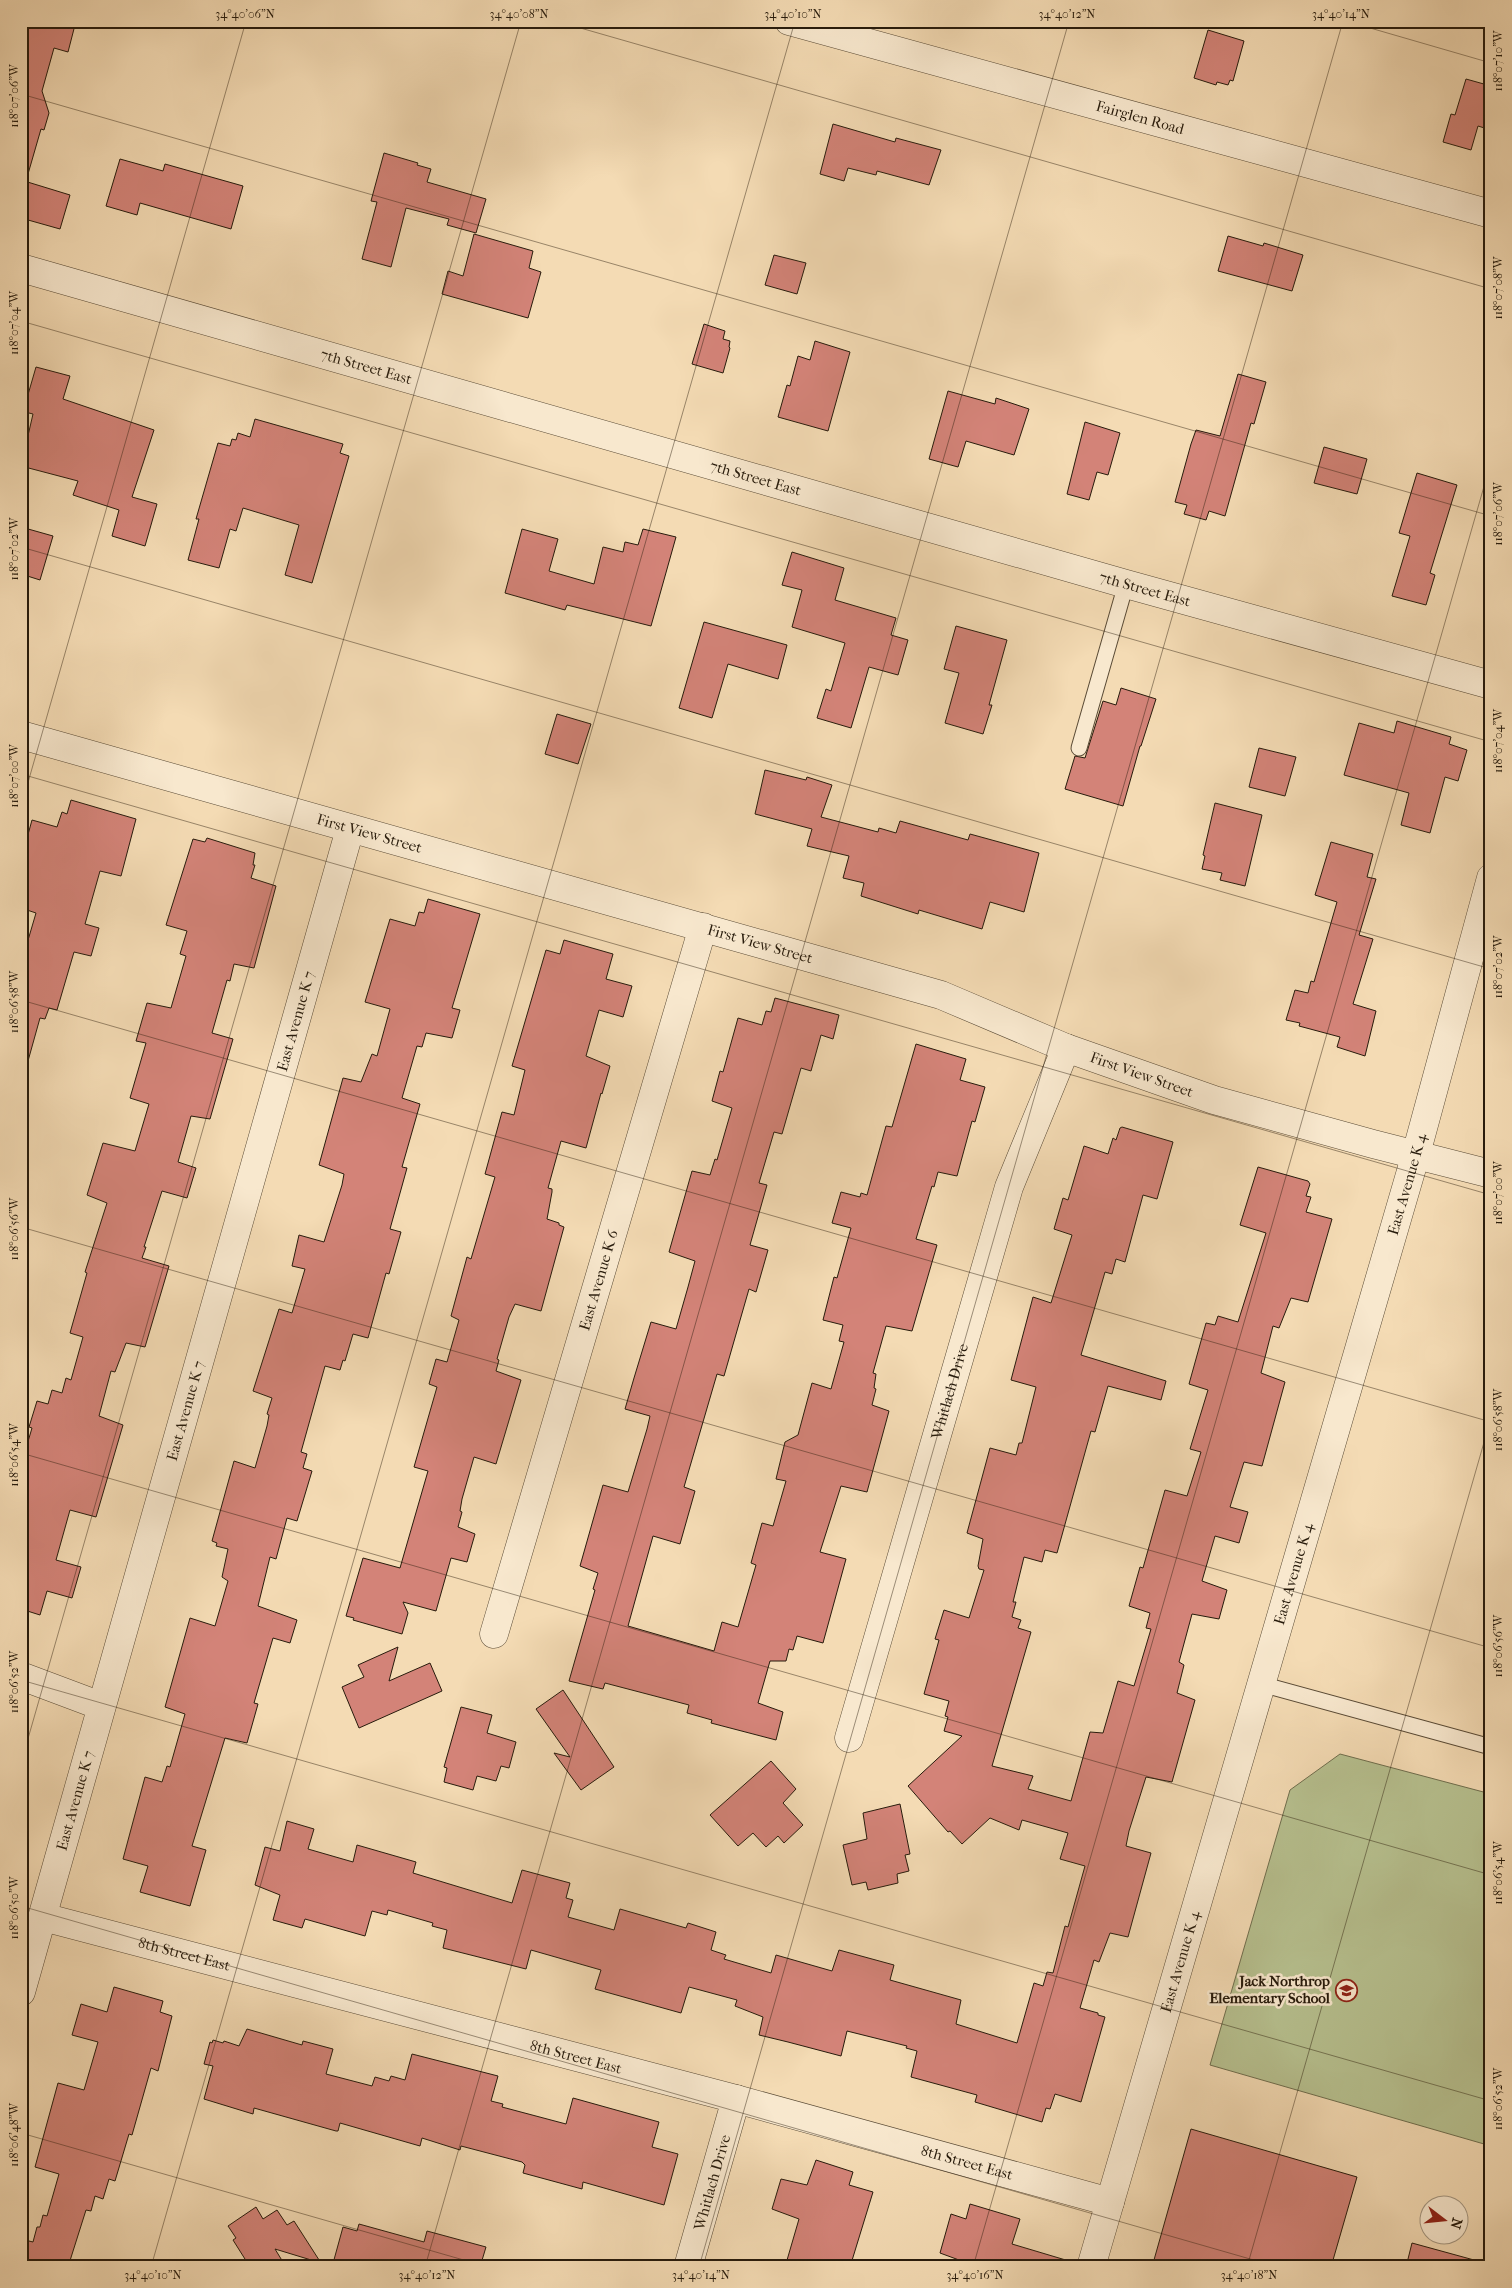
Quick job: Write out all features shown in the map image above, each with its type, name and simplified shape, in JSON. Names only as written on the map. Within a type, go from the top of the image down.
[{"type":"street","name":"Fairglen Road","points":[[790,21],[1491,214]]},
{"type":"street","name":"7th Street East","points":[[21,268],[1126,584],[1491,685]]},
{"type":"street","name":"First View Street","points":[[21,735],[941,995],[1066,1048],[1214,1100],[1491,1174]]},
{"type":"street","name":"East Avenue K 7","points":[[21,1992],[350,829]]},
{"type":"street","name":"East Avenue K 4","points":[[1091,2267],[1416,1154],[1491,878]]},
{"type":"street","name":"East Avenue K 6","points":[[494,1634],[703,927]]},
{"type":"street","name":"Whitlach Drive","points":[[849,1738],[1009,1187],[1066,1048]]},
{"type":"street","points":[[21,1676],[101,1706]]},
{"type":"street","name":"8th Street East","points":[[43,1917],[736,2099],[1110,2202]]},
{"type":"street","name":"Whitlach Drive","points":[[688,2267],[736,2099]]},
{"type":"lane","points":[[1080,748],[1126,584]]},
{"type":"lane","points":[[1261,1684],[1491,1747]]},
{"type":"green space","points":[[1340,1754],[1491,1794],[1491,2146],[1210,2065],[1290,1790]]},
{"type":"building","points":[[30,21],[76,21],[68,52],[54,48],[42,91],[49,113],[44,130],[41,129],[28,174],[21,173],[21,44]]},
{"type":"building","points":[[1208,30],[1244,41],[1233,81],[1230,80],[1228,85],[1217,82],[1216,85],[1194,78]]},
{"type":"building","points":[[1466,79],[1491,86],[1491,130],[1478,126],[1471,150],[1443,142],[1451,114],[1455,115]]},
{"type":"building","points":[[833,124],[895,142],[896,138],[941,150],[929,185],[877,171],[876,175],[848,168],[844,181],[820,174]]},
{"type":"building","points":[[384,153],[431,169],[427,182],[486,199],[476,233],[447,225],[449,219],[406,208],[391,267],[362,259],[377,202],[371,201]]},
{"type":"building","points":[[120,159],[163,171],[165,164],[243,186],[231,229],[140,203],[137,215],[106,206]]},
{"type":"building","points":[[21,180],[70,195],[60,229],[21,218]]},
{"type":"building","points":[[474,234],[533,251],[529,268],[541,272],[528,318],[442,294],[448,271],[463,276]]},
{"type":"building","points":[[1228,236],[1263,246],[1264,243],[1303,255],[1292,291],[1218,271]]},
{"type":"building","points":[[774,255],[806,263],[797,294],[765,285]]},
{"type":"building","points":[[704,324],[725,331],[723,339],[730,341],[723,373],[692,364]]},
{"type":"building","points":[[815,341],[850,352],[828,431],[778,417],[787,385],[790,386],[798,356],[810,360]]},
{"type":"building","points":[[36,367],[70,376],[63,399],[154,430],[132,497],[157,504],[145,546],[112,536],[119,510],[73,495],[78,481],[21,466],[33,414],[25,412],[25,405]]},
{"type":"building","points":[[1238,374],[1266,382],[1254,424],[1251,423],[1225,516],[1209,511],[1206,520],[1184,514],[1187,505],[1175,502],[1196,430],[1220,436]]},
{"type":"building","points":[[948,391],[995,404],[996,398],[1029,409],[1014,455],[966,441],[958,467],[929,459]]},
{"type":"building","points":[[255,419],[343,444],[340,453],[349,456],[312,583],[285,575],[299,525],[243,508],[236,531],[230,529],[219,568],[188,560],[199,519],[196,519],[218,443],[230,446],[232,439],[236,440],[238,433],[250,437]]},
{"type":"building","points":[[1085,422],[1120,433],[1108,475],[1097,472],[1089,500],[1067,494]]},
{"type":"building","points":[[1324,447],[1367,459],[1357,494],[1314,483]]},
{"type":"building","points":[[1417,473],[1457,485],[1430,573],[1435,575],[1426,605],[1392,596],[1410,536],[1399,533]]},
{"type":"building","points":[[21,527],[53,536],[40,580],[21,574]]},
{"type":"building","points":[[522,529],[558,539],[549,571],[594,584],[603,547],[623,552],[625,542],[638,545],[643,529],[676,537],[651,626],[567,605],[565,610],[505,593]]},
{"type":"building","points":[[792,552],[844,568],[835,600],[896,618],[891,635],[908,640],[898,675],[869,667],[851,728],[817,718],[826,689],[831,691],[845,643],[792,627],[802,590],[782,585]]},
{"type":"building","points":[[704,622],[787,645],[778,679],[728,664],[712,718],[679,708]]},
{"type":"building","points":[[956,626],[1007,640],[989,705],[992,705],[983,734],[945,723],[959,673],[944,669]]},
{"type":"building","points":[[1121,688],[1156,699],[1123,806],[1065,789],[1075,756],[1085,758],[1103,701],[1116,705]]},
{"type":"building","points":[[557,714],[591,724],[578,764],[545,754]]},
{"type":"building","points":[[1397,721],[1451,737],[1449,744],[1467,750],[1458,781],[1445,777],[1430,833],[1401,825],[1409,793],[1344,775],[1359,723],[1394,733]]},
{"type":"building","points":[[1259,748],[1296,757],[1285,796],[1249,787]]},
{"type":"building","points":[[765,770],[806,780],[807,777],[832,785],[821,817],[878,832],[879,828],[896,833],[900,821],[968,840],[970,834],[1039,853],[1024,912],[990,902],[982,929],[919,910],[918,914],[861,896],[864,883],[843,878],[849,856],[807,846],[812,829],[755,814]]},
{"type":"building","points":[[71,800],[136,819],[121,876],[100,871],[85,924],[99,928],[91,956],[74,952],[57,1010],[49,1008],[45,1019],[40,1018],[28,1061],[21,1060],[21,964],[36,913],[21,908],[21,860],[32,820],[57,827],[62,812],[67,814]]},
{"type":"building","points":[[1215,803],[1262,815],[1245,886],[1220,880],[1222,873],[1202,869],[1205,856],[1203,855]]},
{"type":"building","points":[[207,838],[255,853],[253,865],[255,865],[251,878],[276,886],[254,968],[234,964],[230,981],[227,980],[212,1033],[233,1039],[210,1119],[191,1116],[178,1162],[196,1168],[187,1198],[162,1191],[144,1247],[146,1247],[142,1258],[169,1266],[145,1347],[126,1343],[115,1372],[111,1371],[99,1416],[123,1425],[96,1517],[70,1510],[56,1560],[81,1567],[72,1598],[47,1591],[40,1615],[21,1609],[21,1465],[32,1428],[29,1427],[37,1401],[48,1404],[52,1390],[62,1393],[66,1378],[71,1380],[83,1337],[70,1333],[87,1273],[85,1272],[107,1203],[87,1195],[103,1143],[135,1151],[149,1104],[130,1098],[146,1043],[136,1041],[147,1003],[171,1008],[186,956],[180,954],[187,931],[166,925],[193,839],[205,842]]},
{"type":"building","points":[[1331,842],[1373,854],[1367,877],[1376,879],[1359,935],[1373,939],[1353,1004],[1376,1011],[1365,1056],[1337,1047],[1340,1037],[1299,1026],[1300,1023],[1286,1020],[1295,990],[1308,993],[1311,981],[1314,982],[1337,902],[1315,895]]},
{"type":"building","points":[[428,899],[480,914],[452,1008],[460,1010],[452,1038],[426,1033],[422,1047],[417,1046],[402,1098],[420,1104],[402,1167],[407,1168],[390,1229],[401,1232],[389,1274],[386,1273],[368,1338],[353,1334],[345,1361],[343,1360],[340,1370],[325,1366],[301,1452],[307,1454],[303,1468],[312,1471],[297,1521],[287,1518],[276,1559],[270,1557],[258,1606],[297,1620],[290,1643],[273,1638],[254,1703],[258,1704],[247,1743],[225,1738],[192,1846],[206,1850],[190,1906],[140,1892],[148,1866],[123,1859],[145,1777],[162,1782],[167,1766],[170,1767],[185,1714],[165,1707],[190,1618],[215,1626],[228,1581],[222,1577],[228,1549],[216,1546],[217,1543],[212,1541],[234,1461],[255,1468],[267,1426],[269,1415],[267,1414],[272,1398],[253,1391],[279,1309],[292,1313],[305,1269],[292,1266],[299,1235],[324,1242],[342,1185],[344,1174],[319,1165],[343,1078],[361,1082],[372,1054],[377,1056],[390,1009],[365,1002],[390,919],[415,926],[419,912],[424,913]]},
{"type":"building","points":[[564,940],[613,954],[606,979],[632,986],[623,1017],[599,1010],[586,1056],[610,1066],[586,1148],[561,1141],[548,1188],[552,1189],[552,1192],[547,1219],[564,1227],[541,1311],[515,1304],[509,1317],[497,1359],[499,1360],[496,1371],[521,1380],[496,1464],[474,1457],[462,1499],[460,1511],[462,1512],[458,1527],[475,1534],[467,1562],[451,1558],[436,1611],[403,1602],[408,1613],[402,1634],[353,1620],[354,1618],[346,1616],[363,1558],[400,1568],[428,1471],[414,1467],[437,1387],[429,1384],[436,1359],[447,1362],[459,1320],[451,1316],[467,1257],[471,1259],[495,1177],[485,1174],[502,1112],[514,1115],[525,1070],[512,1066],[546,950],[560,954]]},
{"type":"building","points":[[775,998],[839,1015],[833,1039],[821,1035],[811,1071],[801,1068],[782,1134],[774,1132],[759,1183],[767,1185],[750,1245],[768,1250],[756,1292],[749,1289],[724,1376],[717,1374],[684,1487],[695,1491],[680,1544],[653,1536],[628,1626],[714,1651],[722,1622],[738,1627],[756,1565],[751,1563],[762,1523],[773,1526],[786,1481],[776,1479],[785,1442],[798,1435],[812,1383],[831,1389],[844,1342],[839,1341],[843,1325],[823,1320],[834,1277],[837,1278],[851,1228],[832,1223],[841,1192],[860,1197],[861,1193],[867,1195],[886,1126],[892,1127],[916,1044],[966,1059],[960,1080],[985,1087],[975,1122],[972,1121],[957,1176],[938,1172],[916,1239],[937,1245],[912,1331],[886,1326],[873,1373],[876,1374],[874,1388],[876,1389],[872,1405],[889,1411],[867,1492],[841,1486],[820,1552],[846,1559],[823,1643],[797,1636],[793,1650],[789,1649],[786,1661],[770,1661],[758,1703],[783,1712],[776,1740],[711,1723],[712,1720],[687,1713],[689,1705],[605,1683],[603,1689],[569,1681],[595,1590],[593,1589],[598,1573],[580,1566],[603,1485],[628,1492],[650,1416],[625,1409],[634,1378],[651,1322],[676,1329],[695,1261],[669,1252],[692,1171],[710,1175],[715,1159],[717,1160],[732,1108],[712,1101],[720,1071],[723,1072],[738,1018],[762,1025],[766,1011],[771,1012]]},
{"type":"building","points":[[1122,1127],[1173,1142],[1157,1199],[1143,1195],[1125,1262],[1116,1259],[1112,1274],[1105,1272],[1081,1355],[1166,1381],[1161,1400],[1108,1386],[1095,1432],[1091,1431],[1057,1553],[1045,1550],[1042,1562],[1024,1557],[1013,1602],[1016,1602],[1012,1617],[1021,1620],[1018,1628],[1031,1632],[992,1766],[1033,1776],[1028,1789],[1071,1801],[1090,1732],[1103,1733],[1118,1681],[1134,1686],[1151,1629],[1146,1628],[1150,1613],[1129,1606],[1140,1567],[1143,1568],[1165,1490],[1187,1496],[1201,1452],[1190,1449],[1208,1390],[1189,1384],[1206,1323],[1215,1325],[1218,1316],[1238,1322],[1266,1233],[1240,1225],[1258,1167],[1308,1181],[1310,1184],[1306,1196],[1311,1197],[1306,1212],[1332,1219],[1308,1302],[1291,1298],[1279,1328],[1273,1326],[1261,1373],[1285,1382],[1262,1466],[1244,1462],[1230,1507],[1248,1512],[1239,1543],[1215,1536],[1202,1581],[1227,1590],[1219,1619],[1192,1614],[1179,1662],[1184,1665],[1177,1693],[1195,1700],[1172,1782],[1146,1777],[1129,1831],[1126,1846],[1151,1853],[1128,1937],[1110,1933],[1099,1962],[1094,1960],[1080,2008],[1105,2017],[1081,2102],[1055,2094],[1050,2109],[1046,2108],[1042,2122],[975,2102],[977,2095],[911,2077],[917,2051],[906,2048],[907,2046],[847,2031],[841,2056],[759,2035],[763,2017],[735,2006],[737,2000],[689,1987],[681,2013],[595,1989],[601,1970],[531,1950],[526,1969],[443,1948],[447,1930],[432,1926],[433,1923],[388,1910],[387,1915],[372,1911],[365,1936],[305,1919],[302,1928],[273,1920],[280,1895],[255,1885],[265,1847],[280,1851],[287,1821],[314,1829],[308,1849],[353,1862],[357,1845],[416,1862],[413,1873],[512,1903],[522,1870],[570,1883],[566,1898],[573,1900],[568,1917],[614,1930],[620,1909],[686,1928],[688,1923],[716,1932],[711,1950],[726,1955],[724,1959],[771,1973],[776,1955],[832,1971],[839,1950],[894,1965],[890,1980],[961,2000],[956,2024],[1017,2043],[1034,1983],[1043,1986],[1047,1972],[1053,1973],[1065,1926],[1068,1927],[1085,1866],[1060,1859],[1068,1833],[1022,1820],[1019,1830],[990,1818],[962,1844],[950,1831],[948,1832],[908,1786],[962,1736],[944,1731],[948,1717],[945,1716],[949,1701],[924,1694],[939,1640],[935,1639],[944,1610],[969,1618],[984,1570],[979,1569],[978,1566],[983,1539],[967,1533],[990,1448],[1016,1455],[1019,1443],[1022,1443],[1036,1387],[1011,1380],[1033,1297],[1051,1303],[1072,1235],[1054,1229],[1063,1198],[1068,1200],[1084,1146],[1108,1154],[1113,1138],[1116,1140]]},
{"type":"building","points":[[398,1647],[389,1681],[430,1663],[442,1691],[359,1728],[342,1687],[364,1677],[358,1665]]},
{"type":"building","points":[[563,1690],[614,1767],[581,1790],[554,1753],[570,1757],[536,1709]]},
{"type":"building","points":[[461,1707],[492,1715],[487,1733],[516,1742],[509,1768],[501,1766],[496,1781],[477,1776],[473,1790],[444,1782],[447,1768],[444,1767]]},
{"type":"building","points":[[771,1761],[796,1789],[783,1803],[803,1825],[784,1843],[778,1836],[766,1847],[753,1833],[738,1846],[710,1815]]},
{"type":"building","points":[[900,1804],[910,1854],[905,1855],[909,1871],[897,1874],[898,1883],[868,1890],[866,1882],[852,1885],[843,1845],[867,1839],[863,1813]]},
{"type":"building","points":[[114,1987],[163,2001],[160,2012],[172,2016],[158,2071],[151,2068],[132,2135],[129,2134],[115,2181],[109,2179],[103,2199],[95,2196],[91,2211],[86,2210],[68,2267],[21,2267],[21,2239],[33,2242],[43,2215],[47,2216],[59,2174],[35,2167],[58,2083],[84,2090],[98,2042],[72,2035],[81,2004],[107,2012]]},
{"type":"building","points":[[247,2029],[302,2045],[303,2041],[333,2049],[326,2074],[372,2086],[375,2077],[389,2081],[391,2076],[405,2080],[412,2054],[498,2076],[491,2101],[503,2104],[502,2107],[566,2124],[573,2098],[659,2122],[652,2147],[678,2154],[664,2205],[583,2182],[582,2189],[523,2173],[525,2165],[522,2162],[461,2146],[460,2150],[422,2138],[420,2146],[340,2123],[338,2131],[336,2131],[254,2108],[253,2114],[204,2099],[213,2066],[204,2064],[210,2042],[212,2043],[213,2040],[223,2043],[224,2041],[239,2046]]},
{"type":"building","points":[[1191,2129],[1357,2177],[1331,2267],[1152,2267]]},
{"type":"building","points":[[816,2160],[853,2172],[849,2185],[873,2192],[850,2267],[785,2267],[799,2219],[772,2209],[781,2179],[807,2185]]},
{"type":"building","points":[[970,2204],[1020,2219],[1012,2244],[1069,2261],[1068,2267],[978,2267],[940,2253],[951,2214],[966,2219]]},
{"type":"building","points":[[256,2207],[263,2219],[277,2210],[287,2225],[294,2221],[321,2263],[275,2249],[286,2267],[250,2267],[233,2240],[236,2238],[228,2226]]},
{"type":"building","points":[[359,2224],[424,2242],[427,2231],[486,2247],[480,2267],[332,2267],[343,2227],[357,2231]]},
{"type":"building","points":[[1412,2243],[1474,2260],[1473,2267],[1406,2267]]},
{"type":"place","name":"Jack Northrop Elementary School","points":[[1346,1990]]}]
